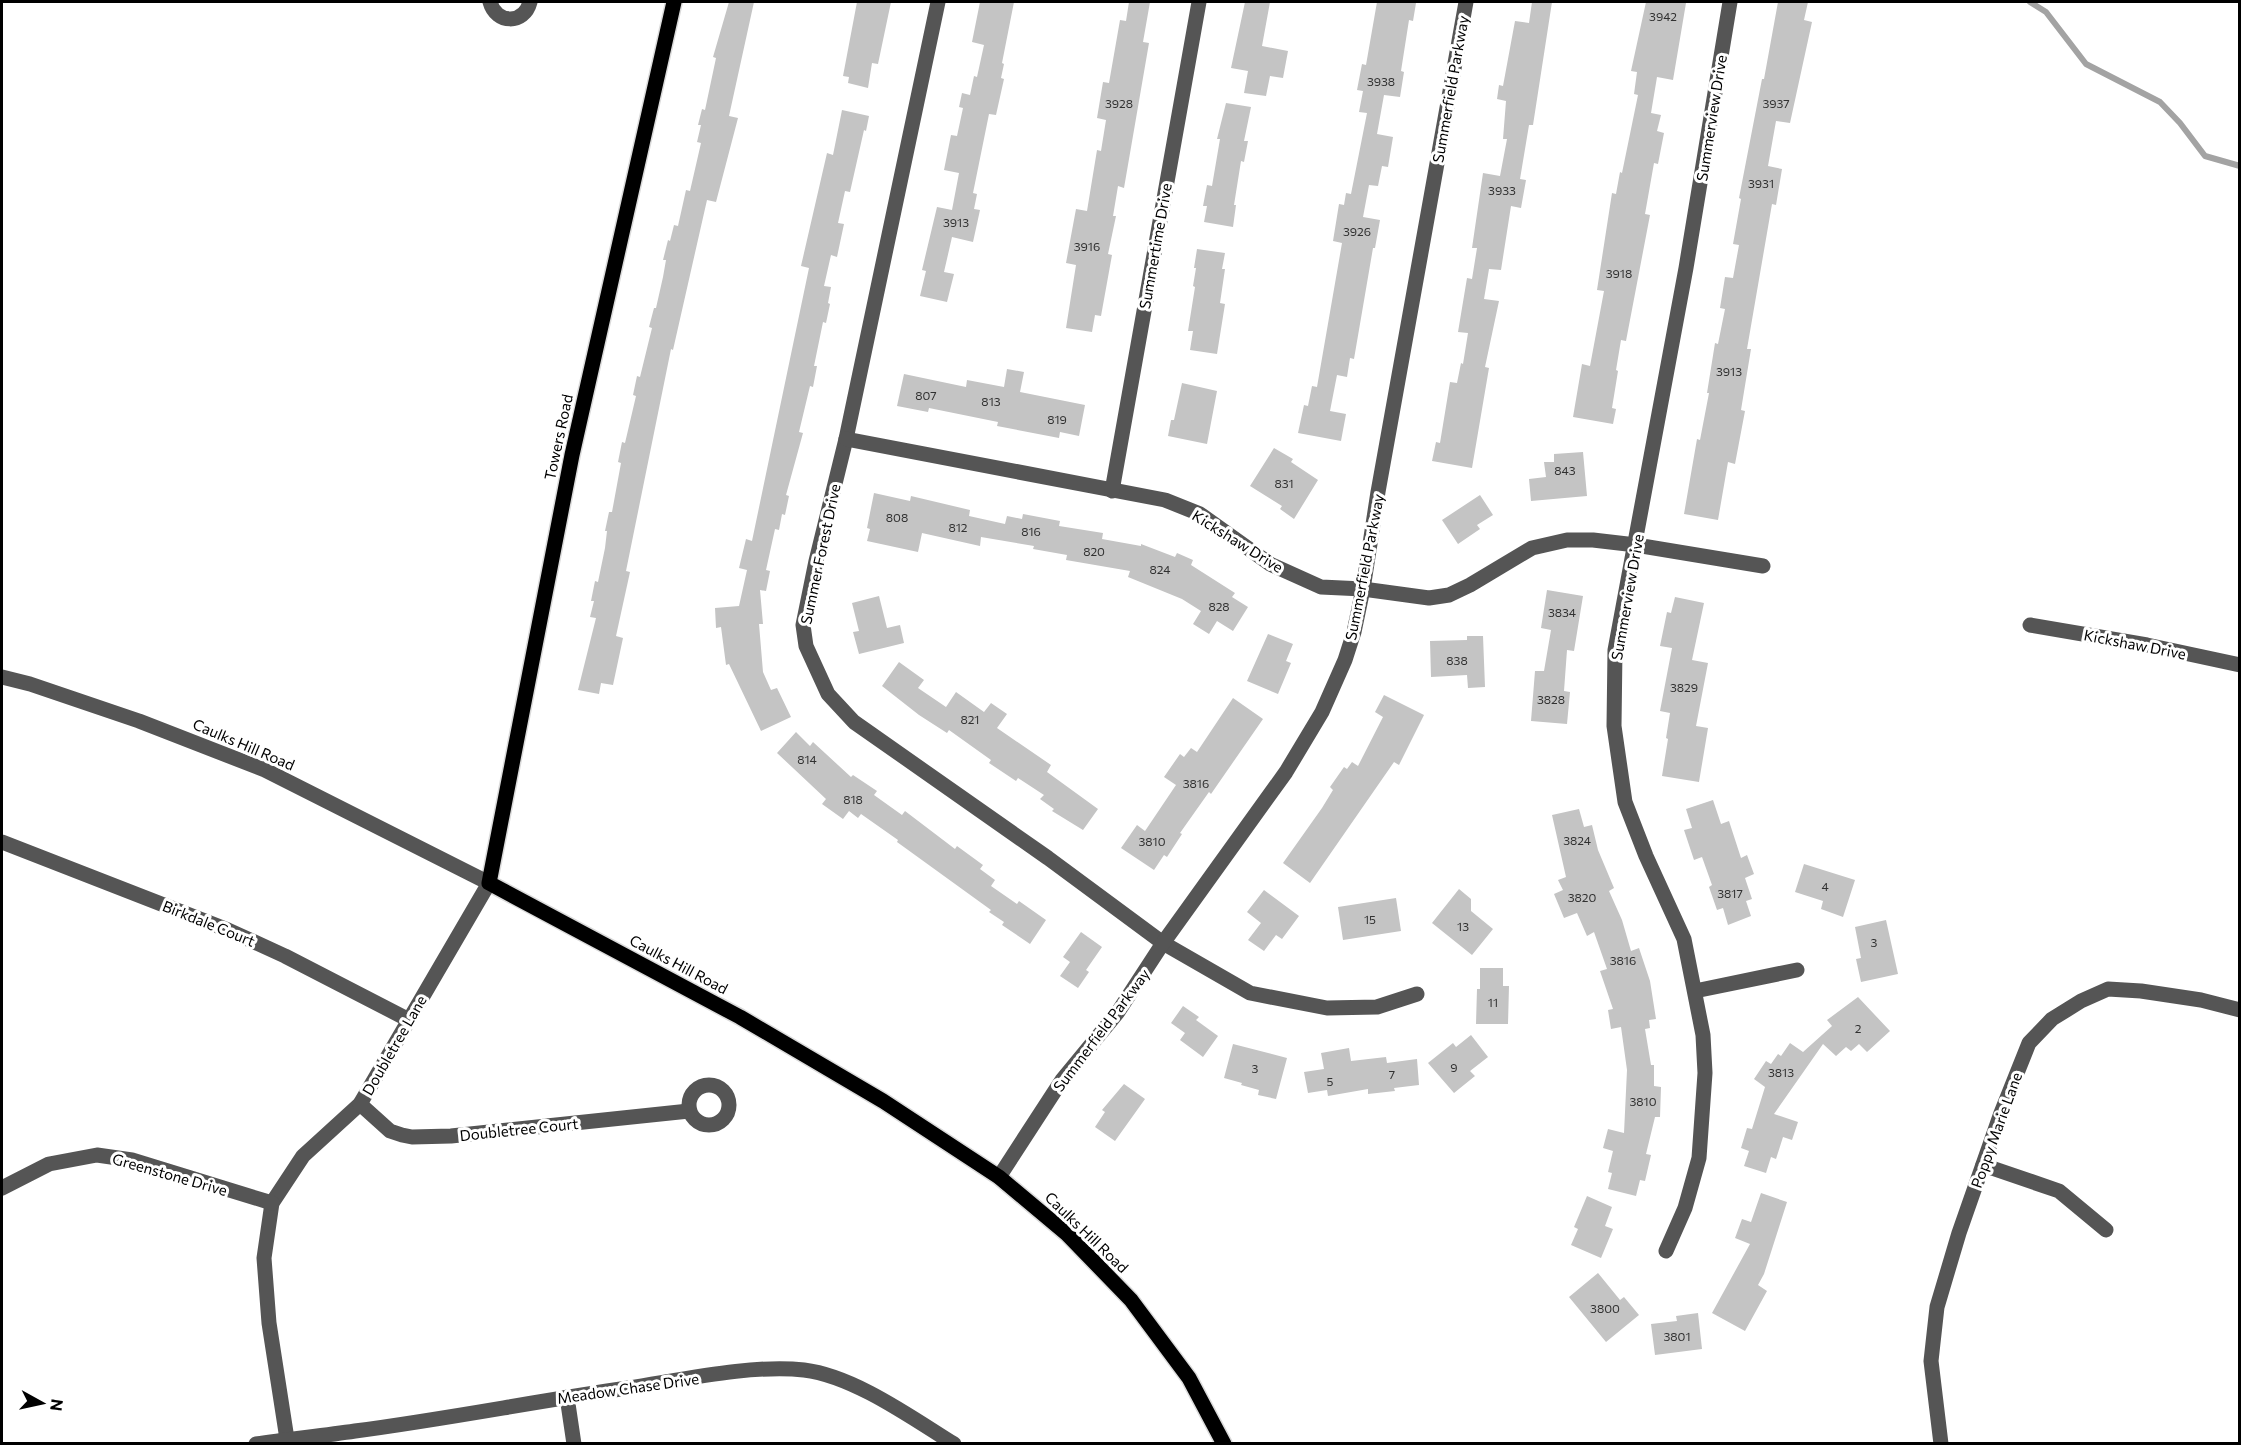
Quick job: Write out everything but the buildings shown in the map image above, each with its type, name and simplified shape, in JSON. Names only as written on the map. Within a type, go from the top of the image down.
[{"type":"main road","name":"Towers Road","points":[[489,883],[572,455],[674,2]]},
{"type":"main road","name":"Caulks Hill Road","points":[[489,883],[740,1017],[883,1101],[999,1176],[1067,1234],[1131,1300],[1189,1378],[1224,1443]]},
{"type":"street","points":[[490,2],[496,14],[501,18],[514,19],[525,13],[530,2]]},
{"type":"street","name":"Summer Forest Drive","points":[[938,2],[846,439],[803,625],[806,646],[828,694],[854,722],[1048,858],[1163,943],[1250,993],[1327,1008],[1377,1007],[1417,994]]},
{"type":"street","name":"Summertime Drive","points":[[1112,491],[1199,2]]},
{"type":"street","name":"Summerfield Parkway","points":[[999,1176],[1062,1080],[1118,1012],[1163,943],[1286,772],[1322,712],[1345,660],[1363,590],[1380,480],[1466,2]]},
{"type":"street","name":"Summerview Drive","points":[[1666,1251],[1685,1208],[1699,1158],[1705,1073],[1703,1035],[1684,939],[1646,856],[1625,802],[1614,726],[1616,650],[1686,268],[1730,2]]},
{"type":"street","name":"Kickshaw Drive","points":[[846,439],[1165,500],[1200,514],[1270,564],[1322,587],[1429,598],[1449,595],[1532,548],[1576,540],[1636,545],[1763,566]]},
{"type":"street","name":"Kickshaw Drive","points":[[2030,625],[2146,645],[2240,665]]},
{"type":"street","name":"Caulks Hill Road","points":[[2,677],[30,684],[139,721],[265,770],[489,883]]},
{"type":"street","name":"Birkdale Court","points":[[2,842],[228,930],[285,956],[409,1020]]},
{"type":"street","name":"Doubletree Lane","points":[[287,1439],[269,1323],[264,1258],[272,1203],[303,1155],[360,1104],[489,883]]},
{"type":"street","points":[[1695,991],[1797,970]]},
{"type":"street","name":"Poppy Marie Lane","points":[[1941,1443],[1930,1361],[1937,1307],[1959,1233],[2001,1113],[2030,1043],[2052,1019],[2108,989],[2141,991],[2201,1000],[2240,1010]]},
{"type":"street","name":"Doubletree Court","points":[[360,1104],[390,1131],[412,1137],[451,1136],[689,1111]]},
{"type":"street","name":"Greenstone Drive","points":[[2,1188],[49,1164],[97,1155],[132,1160],[272,1203]]},
{"type":"street","points":[[1983,1165],[2059,1191],[2106,1230]]},
{"type":"street","name":"Meadow Chase Drive","points":[[256,1443],[356,1431],[743,1371],[805,1370],[826,1375],[869,1392],[954,1443]]},
{"type":"street","points":[[567,1397],[574,1443]]},
{"type":"waterway","points":[[2030,2],[2046,12],[2086,64],[2160,102],[2180,123],[2205,156],[2240,166]]}]
